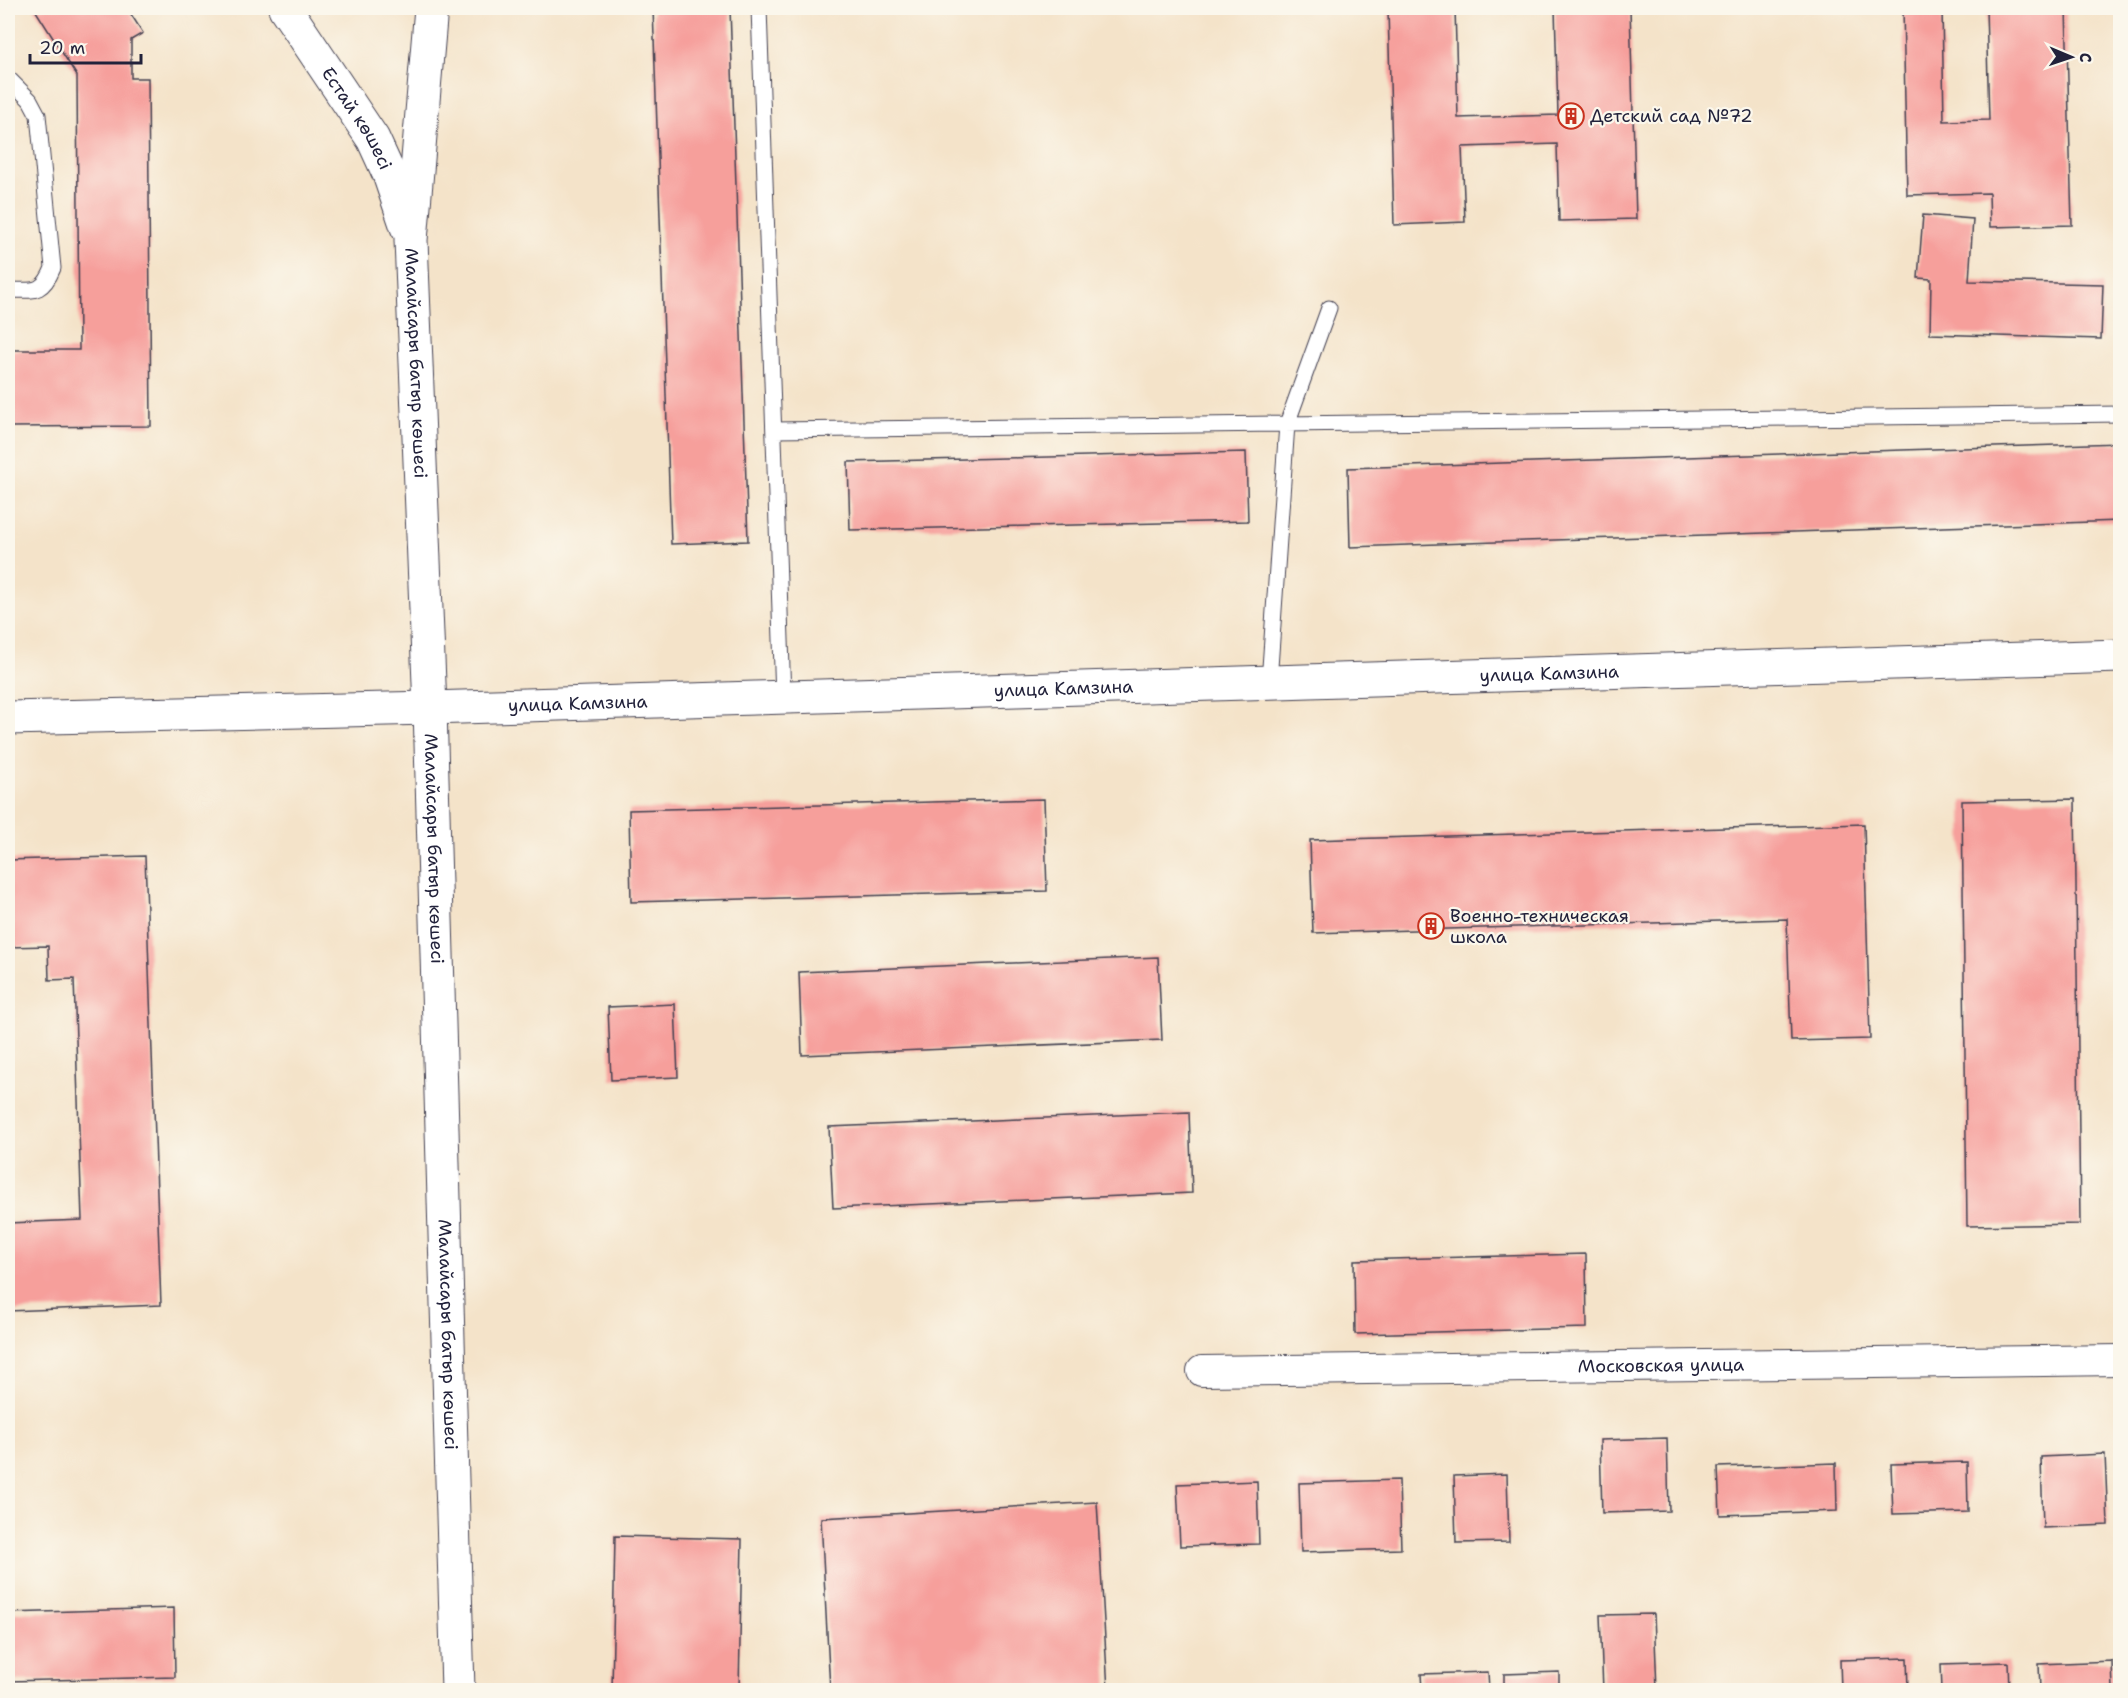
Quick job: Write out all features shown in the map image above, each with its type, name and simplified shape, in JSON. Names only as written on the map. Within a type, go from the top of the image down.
[{"type":"main road","name":"Естай көшесі","points":[[285,8],[373,139],[389,174],[411,240]]},
{"type":"main road","name":"Малайсары батыр көшесі","points":[[431,8],[411,240],[430,708],[458,1690]]},
{"type":"main road","name":"улица Камзина","points":[[8,718],[430,708],[2121,656]]},
{"type":"street","name":"Московская улица","points":[[1202,1371],[2121,1360]]},
{"type":"lane","points":[[759,8],[783,697]]},
{"type":"lane","points":[[8,78],[30,100],[38,115],[53,268],[47,282],[34,290],[8,290]]},
{"type":"lane","points":[[1269,682],[1287,424],[1329,308]]},
{"type":"lane","points":[[774,430],[2121,414]]},
{"type":"building","points":[[34,8],[127,8],[143,33],[131,40],[131,78],[148,78],[151,426],[8,427],[8,350],[79,350],[77,76]]},
{"type":"building","points":[[653,8],[730,8],[748,541],[671,544]]},
{"type":"building","name":"Детский сад №72","points":[[1455,8],[1458,118],[1558,115],[1555,8],[1630,8],[1636,219],[1559,221],[1557,144],[1462,147],[1465,222],[1394,225],[1388,10]]},
{"type":"building","points":[[1903,8],[1942,8],[1944,121],[1989,120],[1986,8],[2066,8],[2072,225],[1990,227],[1989,193],[1907,195]]},
{"type":"building","points":[[1923,215],[1973,219],[1969,281],[2103,284],[2101,339],[1930,334],[1931,279],[1918,278]]},
{"type":"building","points":[[2120,443],[2120,521],[1350,547],[1348,468]]},
{"type":"building","points":[[1246,452],[1248,521],[850,530],[848,462]]},
{"type":"building","points":[[1044,799],[1047,891],[631,902],[629,810]]},
{"type":"building","points":[[2075,799],[2080,1224],[1967,1226],[1962,801]]},
{"type":"building","name":"Военно-техническая школа","points":[[1864,824],[1870,1039],[1791,1041],[1787,919],[1313,933],[1310,840]]},
{"type":"building","points":[[145,856],[161,1305],[8,1311],[8,1223],[82,1220],[74,979],[49,980],[48,946],[8,947],[8,860]]},
{"type":"building","points":[[1158,957],[1162,1040],[802,1055],[799,972]]},
{"type":"building","points":[[675,1004],[678,1077],[611,1080],[608,1007]]},
{"type":"building","points":[[1189,1112],[1192,1193],[833,1208],[829,1127]]},
{"type":"building","points":[[1586,1254],[1587,1328],[1355,1334],[1354,1260]]},
{"type":"building","points":[[1667,1438],[1669,1511],[1602,1513],[1600,1440]]},
{"type":"building","points":[[2105,1454],[2108,1525],[2043,1528],[2041,1457]]},
{"type":"building","points":[[1967,1462],[1968,1512],[1893,1514],[1891,1464]]},
{"type":"building","points":[[1836,1463],[1837,1511],[1720,1515],[1718,1467]]},
{"type":"building","points":[[1507,1474],[1509,1542],[1456,1543],[1454,1476]]},
{"type":"building","points":[[1399,1480],[1401,1549],[1301,1552],[1299,1483]]},
{"type":"building","points":[[1257,1481],[1259,1544],[1180,1546],[1177,1484]]},
{"type":"building","points":[[1097,1502],[1108,1690],[830,1690],[821,1518]]},
{"type":"building","points":[[615,1536],[742,1539],[739,1690],[612,1690]]},
{"type":"building","points":[[174,1608],[175,1677],[8,1681],[8,1613]]},
{"type":"building","points":[[1654,1614],[1657,1690],[1603,1690],[1600,1615]]},
{"type":"building","points":[[1907,1658],[1908,1690],[1841,1690],[1840,1660]]},
{"type":"building","points":[[2112,1661],[2113,1690],[2040,1690],[2039,1664]]},
{"type":"building","points":[[2008,1662],[2009,1690],[1942,1690],[1941,1664]]},
{"type":"building","points":[[1488,1672],[1489,1690],[1422,1690],[1421,1674]]},
{"type":"building","points":[[1559,1672],[1559,1690],[1504,1690],[1504,1674]]},
{"type":"place","name":"Детский сад №72","points":[[1571,116]]},
{"type":"place","name":"Военно-техническая школа","points":[[1431,926]]}]
